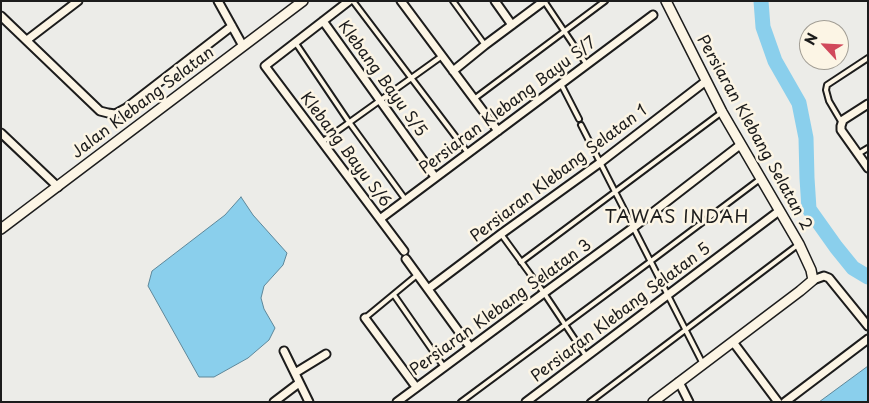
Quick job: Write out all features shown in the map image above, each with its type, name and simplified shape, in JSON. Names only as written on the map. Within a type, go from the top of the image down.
[{"type":"street","points":[[27,40],[78,1]]},
{"type":"street","points":[[218,1],[243,46]]},
{"type":"street","name":"Jalan Klebang Selatan","points":[[1,229],[303,1]]},
{"type":"street","points":[[295,42],[349,1]]},
{"type":"street","points":[[401,1],[498,131]]},
{"type":"street","points":[[495,1],[512,25]]},
{"type":"street","points":[[453,70],[544,1]]},
{"type":"street","name":"Persiaran Klebang Selatan 2","points":[[666,1],[722,112],[799,244],[811,270],[813,280]]},
{"type":"street","name":"Persiaran Klebang Bayu S/7","points":[[380,218],[653,15]]},
{"type":"street","points":[[1,16],[100,111],[115,114],[126,108],[232,26]]},
{"type":"street","name":"Klebang Bayu S/5","points":[[323,21],[435,177]]},
{"type":"street","name":"Klebang Bayu S/6","points":[[295,42],[265,66],[380,218],[417,275],[470,347]]},
{"type":"street","name":"Persiaran Klebang Selatan 1","points":[[428,289],[601,162],[706,81]]},
{"type":"street","points":[[868,104],[847,117],[842,123],[842,130],[868,168]]},
{"type":"street","points":[[3,138],[58,187]]},
{"type":"street","name":"Persiaran Klebang Selatan 3","points":[[397,402],[634,227],[740,144]]},
{"type":"street","name":"Persiaran Klebang Selatan 5","points":[[526,402],[779,211]]},
{"type":"street","points":[[653,402],[813,280],[824,276],[829,278],[868,326]]},
{"type":"street","points":[[365,318],[416,387]]},
{"type":"street","points":[[785,402],[868,339]]},
{"type":"street","points":[[733,342],[778,402]]},
{"type":"street","points":[[284,351],[309,402]]},
{"type":"street","points":[[295,374],[326,354]]},
{"type":"street","points":[[679,382],[689,402]]},
{"type":"street","points":[[274,402],[299,383]]},
{"type":"lane","points":[[354,1],[468,153]]},
{"type":"lane","points":[[453,1],[485,45]]},
{"type":"lane","points":[[544,1],[587,64]]},
{"type":"lane","points":[[474,99],[605,1]]},
{"type":"lane","points":[[295,42],[405,200]]},
{"type":"lane","points":[[322,142],[442,56]]},
{"type":"lane","points":[[842,123],[829,101],[826,90],[827,86],[868,58]]},
{"type":"lane","points":[[561,84],[578,119]]},
{"type":"lane","points":[[521,262],[722,112]]},
{"type":"lane","points":[[581,125],[703,364]]},
{"type":"lane","points":[[858,154],[868,148]]},
{"type":"lane","points":[[461,402],[652,261],[760,178]]},
{"type":"lane","points":[[501,234],[544,293],[586,356]]},
{"type":"lane","points":[[590,402],[799,244]]},
{"type":"lane","points":[[365,318],[417,275]]},
{"type":"lane","points":[[394,295],[444,367]]},
{"type":"water","points":[[241,197],[253,215],[287,253],[283,265],[264,286],[261,298],[264,309],[275,328],[269,340],[248,358],[214,377],[199,377],[148,286],[152,271],[225,215]]},
{"type":"water","points":[[868,366],[868,402],[819,402]]},
{"type":"waterway","points":[[761,1],[763,27],[775,61],[799,103],[806,138],[809,209],[853,268],[868,277]]},
{"type":"district","name":"TAWAS INDAH","points":[[677,218]]}]
